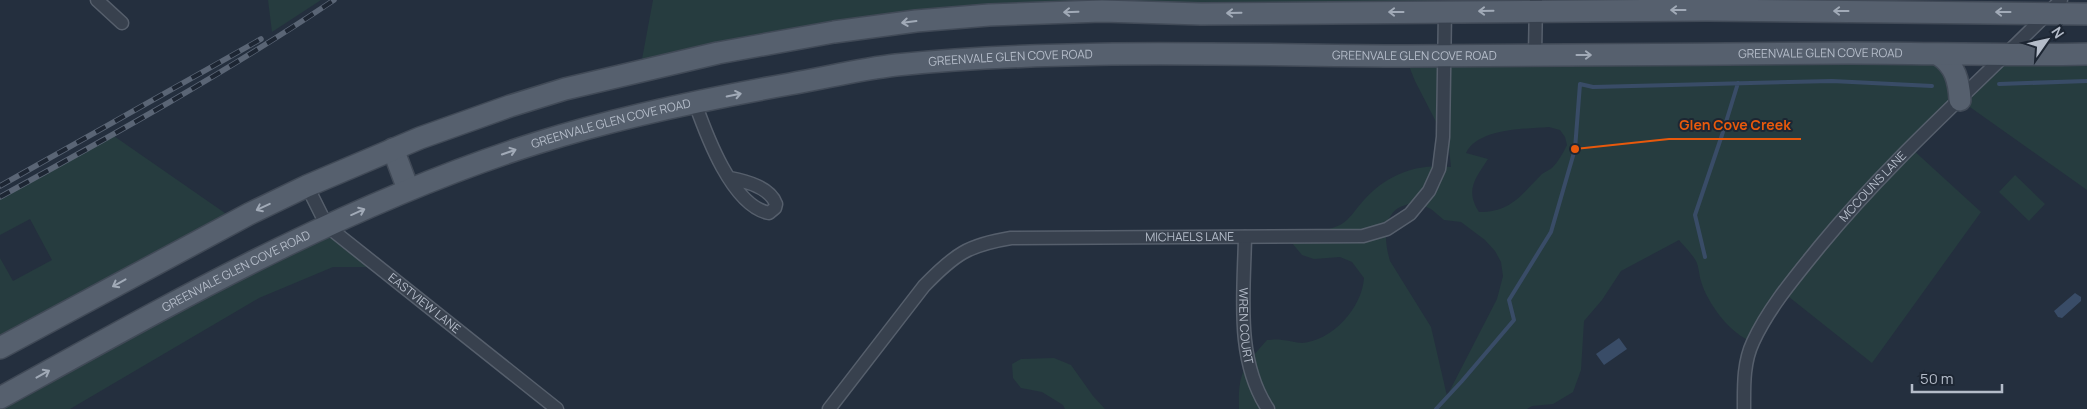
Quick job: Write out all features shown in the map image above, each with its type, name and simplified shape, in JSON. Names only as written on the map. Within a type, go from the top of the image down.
[{"type":"main road","points":[[0,348],[199,239],[307,186],[394,149],[510,106],[627,73],[718,53],[871,27],[989,15],[1102,11],[1201,14],[1445,11],[1536,5],[2055,6],[2087,14]]},
{"type":"main road","name":"GREENVALE GLEN COVE ROAD","points":[[0,398],[225,275],[408,189],[539,142],[668,108],[890,66],[1118,53],[1444,56],[1674,56],[1855,53],[2002,56],[2087,54]]},
{"type":"main road","points":[[1939,55],[1945,59],[1955,73],[1960,100]]},
{"type":"main road","points":[[394,149],[408,189]]},
{"type":"street","points":[[97,0],[122,23]]},
{"type":"street","points":[[1535,55],[1536,5]]},
{"type":"street","name":"MCCOUNS LANE","points":[[1744,409],[1744,379],[1748,356],[1766,318],[1806,263],[1852,207],[2002,56],[2055,6]]},
{"type":"street","name":"MICHAELS LANE","points":[[829,409],[924,286],[961,253],[983,243],[1011,238],[1363,236],[1387,229],[1410,214],[1429,191],[1439,169],[1443,137],[1445,11]]},
{"type":"street","points":[[695,103],[714,154],[730,178]]},
{"type":"street","name":"EASTVIEW LANE","points":[[307,186],[327,226],[556,409]]},
{"type":"street","name":"WREN COURT","points":[[1245,237],[1244,319],[1248,361],[1255,386],[1268,409]]},
{"type":"green space","points":[[268,0],[321,0],[272,32]]},
{"type":"green space","points":[[653,0],[1435,0],[1445,11],[989,15],[640,70]]},
{"type":"green space","points":[[2087,54],[2087,190],[1960,100],[1911,148],[1981,212],[1872,363],[1784,293],[1753,342],[1736,333],[1714,308],[1704,290],[1696,261],[1679,240],[1621,271],[1602,300],[1584,321],[1581,370],[1573,392],[1553,404],[1532,406],[1527,409],[1239,409],[1241,378],[1247,364],[1267,340],[1302,343],[1324,336],[1344,321],[1358,301],[1362,289],[1364,278],[1352,262],[1340,257],[1314,259],[1302,255],[1287,237],[1321,231],[1344,223],[1373,191],[1383,183],[1404,172],[1427,167],[1451,167],[1449,147],[1415,81],[1405,56],[1939,55],[1959,91],[2002,56]],"holes":[[[1549,127],[1560,130],[1565,137],[1567,145],[1554,166],[1542,174],[1515,201],[1507,206],[1479,212],[1473,197],[1473,185],[1488,159],[1466,153],[1472,145],[1491,134],[1503,131]],[[1415,202],[1431,209],[1444,220],[1461,222],[1485,240],[1495,251],[1501,262],[1503,276],[1497,299],[1447,396],[1431,327],[1390,261],[1387,247],[1386,231],[1390,217],[1400,207]]]},
{"type":"green space","points":[[111,134],[235,220],[0,348],[0,258],[13,281],[52,260],[30,219],[0,235],[0,197]]},
{"type":"green space","points":[[2015,175],[2045,204],[2029,221],[1999,192]]},
{"type":"green space","points":[[327,226],[379,267],[333,267],[259,298],[70,409],[0,409],[0,398]]},
{"type":"green space","points":[[1054,358],[1071,365],[1093,396],[1105,409],[1065,409],[1063,405],[1042,392],[1021,388],[1013,378],[1012,364],[1021,359]]},
{"type":"water","points":[[2075,293],[2081,297],[2081,301],[2062,318],[2058,317],[2054,311]]},
{"type":"water","points":[[1619,338],[1627,349],[1604,365],[1596,354]]},
{"type":"waterway","points":[[1436,409],[1514,320],[1509,300],[1551,232],[1575,149],[1580,84],[1593,87],[1832,81],[1932,86]]},
{"type":"waterway","points":[[1999,84],[2087,81]]},
{"type":"waterway","points":[[1705,257],[1695,215],[1738,83]]},
{"type":"railway","points":[[0,197],[211,78],[334,0]]},
{"type":"railway","points":[[0,186],[261,39]]},
{"type":"place","name":"Glen Cove Creek","points":[[1575,149]]}]
